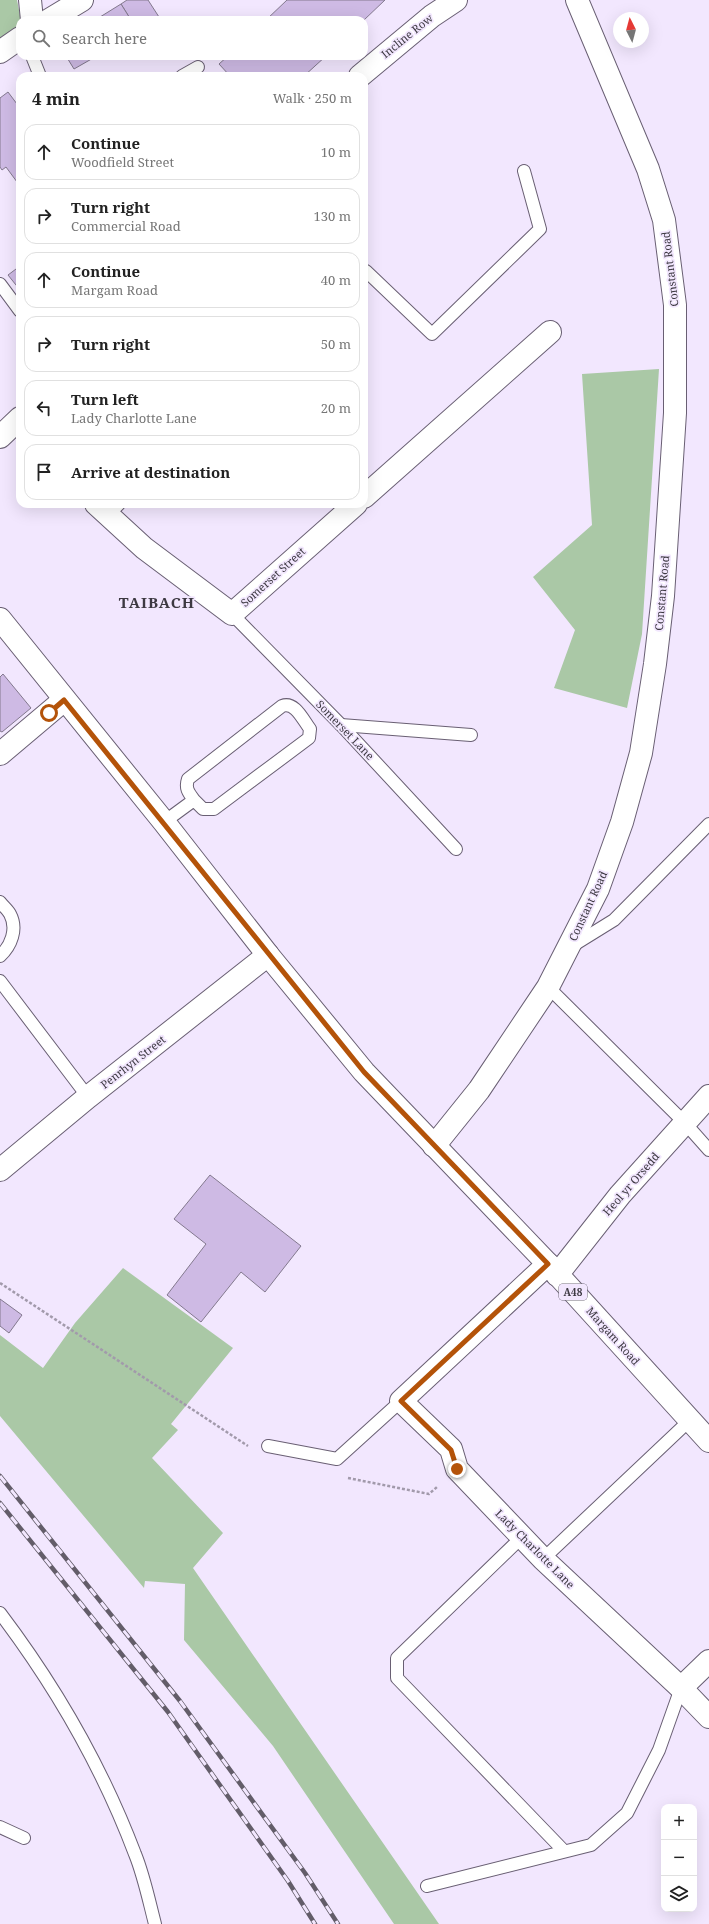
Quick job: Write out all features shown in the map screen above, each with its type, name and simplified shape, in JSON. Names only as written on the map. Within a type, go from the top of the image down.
[{"type":"street","points":[[30,0],[32,16]]},
{"type":"street","points":[[56,16],[82,0]]},
{"type":"street","name":"Incline Row","points":[[365,72],[432,16],[456,0]]},
{"type":"street","name":"Constant Road","points":[[434,1146],[479,1090],[548,987],[598,889],[622,822],[641,753],[655,664],[663,596],[675,413],[675,305],[664,220],[648,169],[577,0]]},
{"type":"street","points":[[0,52],[16,41]]},
{"type":"street","points":[[368,493],[550,332]]},
{"type":"street","name":"Somerset Street","points":[[108,508],[144,548],[232,614],[351,508]]},
{"type":"street","name":"A48","points":[[0,619],[164,822],[268,955],[364,1072],[434,1146]]},
{"type":"street","points":[[0,754],[64,700]]},
{"type":"street","name":"Penrhyn Street","points":[[0,1170],[88,1097],[268,955]]},
{"type":"street","name":"Heol yr Orsedd","points":[[401,1401],[552,1269],[709,1096]]},
{"type":"street","name":"Margam Road","points":[[434,1146],[552,1269],[709,1441]]},
{"type":"street","name":"Lady Charlotte Lane","points":[[401,1401],[451,1450],[457,1469],[543,1559],[681,1688],[709,1717]]},
{"type":"street","points":[[681,1688],[709,1661]]},
{"type":"lane","points":[[34,60],[38,72]]},
{"type":"lane","points":[[189,72],[198,67]]},
{"type":"lane","points":[[368,273],[432,334],[540,229],[524,172]]},
{"type":"lane","points":[[0,284],[16,306]]},
{"type":"lane","name":"Somerset Lane","points":[[232,614],[341,726],[456,849]]},
{"type":"lane","points":[[287,704],[292,705],[310,729],[309,738],[214,809],[202,809],[194,800],[187,790],[186,785],[188,778],[282,706],[287,704]]},
{"type":"lane","points":[[341,726],[471,735]]},
{"type":"lane","points":[[164,822],[194,800]]},
{"type":"lane","points":[[568,949],[614,920],[709,824]]},
{"type":"lane","points":[[0,902],[11,915],[14,932],[8,948],[0,956]]},
{"type":"lane","points":[[0,981],[88,1097]]},
{"type":"lane","points":[[548,987],[685,1123],[709,1150]]},
{"type":"lane","points":[[268,1446],[337,1459],[401,1401]]},
{"type":"lane","points":[[543,1559],[690,1420]]},
{"type":"lane","points":[[522,1537],[397,1658],[397,1678],[564,1851]]},
{"type":"lane","points":[[0,1613],[32,1656],[96,1766],[135,1854],[155,1924]]},
{"type":"lane","points":[[427,1886],[591,1845],[627,1813],[659,1750],[681,1688]]},
{"type":"lane","points":[[0,1827],[24,1838]]},
{"type":"path","points":[[0,1283],[253,1450]]},
{"type":"path","points":[[343,1477],[429,1494],[457,1469]]},
{"type":"green space","points":[[0,0],[17,0],[20,16],[16,16],[16,28],[0,38]]},
{"type":"green space","points":[[659,369],[642,634],[627,708],[554,688],[575,630],[533,577],[592,525],[582,374]]},
{"type":"green space","points":[[123,1268],[233,1348],[171,1424],[178,1430],[152,1458],[223,1533],[193,1568],[439,1924],[394,1924],[273,1746],[184,1640],[185,1584],[145,1581],[144,1588],[0,1416],[0,1335],[43,1368],[75,1323]]},
{"type":"building","points":[[127,0],[148,0],[158,16],[128,16],[121,4]]},
{"type":"building","points":[[287,0],[385,0],[368,16],[270,16]]},
{"type":"building","points":[[121,4],[128,16],[102,16]]},
{"type":"building","points":[[68,60],[90,60],[74,69]]},
{"type":"building","points":[[224,60],[322,60],[308,72],[226,72],[219,64]]},
{"type":"building","points":[[8,92],[16,103],[16,181],[6,167],[2,170],[0,167],[0,98]]},
{"type":"building","points":[[16,269],[16,285],[8,275]]},
{"type":"building","points":[[3,674],[31,708],[2,732],[0,731],[0,677]]},
{"type":"building","points":[[210,1175],[301,1246],[265,1292],[241,1272],[201,1322],[167,1295],[206,1244],[174,1219]]},
{"type":"building","points":[[0,1299],[22,1315],[9,1333],[0,1326]]},
{"type":"railway","points":[[0,1476],[180,1701],[305,1873],[338,1924]]},
{"type":"railway","points":[[0,1503],[168,1712],[288,1881],[315,1924]]},
{"type":"district","name":"TAIBACH","points":[[157,603]]},
{"type":"route","points":[[49,713],[64,700],[164,822],[268,955],[364,1072],[548,1264],[401,1401],[451,1450],[457,1469]]}]
